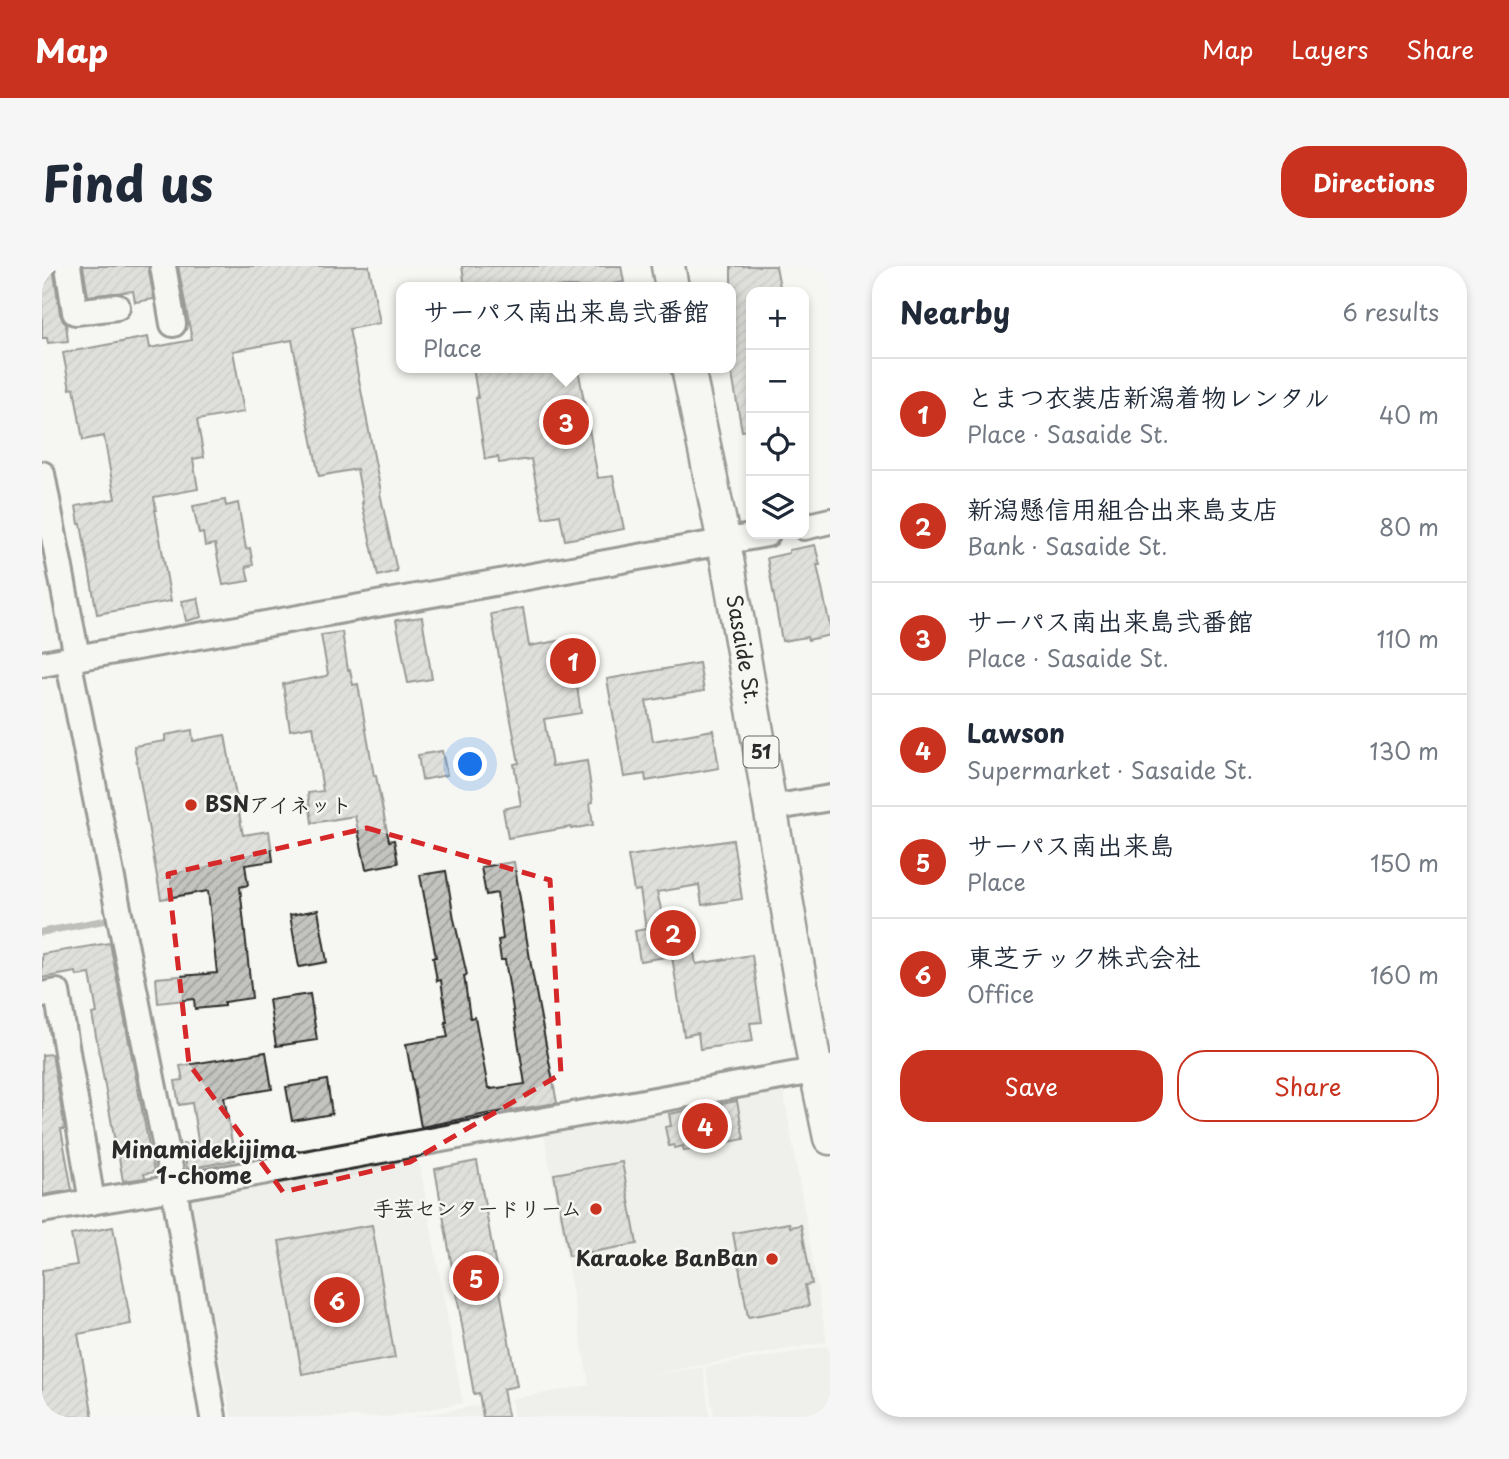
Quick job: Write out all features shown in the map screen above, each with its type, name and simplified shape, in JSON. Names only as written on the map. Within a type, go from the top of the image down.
[{"type":"main road","name":"Sasaide St.","points":[[689,373],[724,542],[823,1069],[830,1138]]},
{"type":"street","points":[[68,266],[75,312],[117,307]]},
{"type":"street","points":[[163,266],[173,324]]},
{"type":"street","points":[[42,474],[72,658],[174,1188],[213,1417]]},
{"type":"street","points":[[809,526],[830,522]]},
{"type":"street","points":[[42,664],[746,538]]},
{"type":"street","points":[[772,808],[830,798]]},
{"type":"street","points":[[42,995],[58,992],[92,1202]]},
{"type":"street","points":[[42,1210],[823,1069]]},
{"type":"highlighted area","points":[[367,828],[550,880],[561,1074],[410,1162],[283,1192],[189,1064],[168,874]]},
{"type":"shaded area","points":[[783,1088],[827,1342],[644,1376],[703,1367],[710,1417],[514,1417],[511,1399],[589,1385],[544,1134]]},
{"type":"shaded area","points":[[418,1156],[463,1403],[387,1417],[231,1417],[190,1197]]},
{"type":"shaded area","points":[[828,1346],[830,1417],[714,1417],[705,1367]]},
{"type":"shaded area","points":[[507,1400],[510,1417],[414,1417]]},
{"type":"building","points":[[42,266],[53,266],[60,314],[66,324],[68,341],[48,343],[47,338],[42,338]]},
{"type":"building","points":[[83,266],[148,266],[154,299],[135,302],[133,291],[88,296]]},
{"type":"building","points":[[178,266],[369,266],[380,323],[349,329],[397,571],[378,576],[357,469],[319,476],[292,340],[233,351],[244,412],[197,420],[204,457],[193,459],[198,489],[154,497],[171,601],[97,614],[76,506],[115,499],[104,436],[83,440],[74,388],[70,389],[63,353],[148,337],[150,348],[192,340]]},
{"type":"building","points":[[462,266],[621,266],[624,282],[464,282]]},
{"type":"building","points":[[731,266],[776,266],[780,287],[746,287],[746,431],[742,431],[732,373],[736,373],[736,282],[731,282]]},
{"type":"building","points":[[474,373],[579,373],[598,478],[613,476],[624,529],[565,540],[560,515],[543,518],[531,459],[499,463],[498,457],[485,459]]},
{"type":"building","points":[[225,500],[226,506],[238,503],[246,549],[250,548],[253,565],[246,567],[249,581],[223,585],[215,544],[205,546],[203,533],[199,534],[193,506]]},
{"type":"building","points":[[815,545],[830,635],[808,640],[807,637],[782,641],[767,558]]},
{"type":"building","points":[[198,598],[202,617],[186,621],[182,601]]},
{"type":"building","points":[[523,608],[529,646],[570,639],[581,713],[544,719],[552,766],[587,761],[593,802],[590,803],[593,825],[508,838],[503,809],[521,805],[514,764],[519,763],[491,614]]},
{"type":"building","points":[[422,617],[432,679],[408,683],[396,620]]},
{"type":"building","points":[[342,632],[348,670],[353,685],[358,684],[374,776],[389,841],[394,840],[398,863],[366,869],[355,816],[312,823],[308,793],[323,791],[313,726],[290,730],[283,684],[326,676],[328,674],[321,635]]},
{"type":"building","points":[[699,663],[704,691],[646,701],[653,741],[713,730],[719,768],[646,781],[645,774],[624,777],[607,679]]},
{"type":"building","name":"BSNアイネット","points":[[192,730],[193,741],[225,735],[243,835],[269,831],[273,861],[245,865],[248,885],[240,887],[252,998],[224,1002],[224,1006],[195,1009],[194,999],[158,1003],[156,978],[217,973],[208,891],[161,899],[134,746],[165,741],[165,735]]},
{"type":"building","points":[[442,751],[447,775],[422,780],[418,755]]},
{"type":"building","points":[[733,840],[742,899],[702,905],[699,885],[657,892],[665,926],[689,922],[696,964],[752,955],[762,1022],[750,1023],[753,1041],[700,1049],[698,1033],[684,1036],[672,956],[640,961],[635,931],[646,929],[640,890],[634,891],[628,856]]},
{"type":"building","points":[[514,862],[557,1103],[421,1127],[406,1044],[448,1037],[441,980],[437,981],[433,957],[436,957],[420,875],[446,871],[467,975],[464,976],[470,1018],[475,1017],[488,1088],[491,1089],[525,1084],[505,960],[501,960],[498,940],[503,939],[497,893],[486,895],[481,867]]},
{"type":"building","points":[[318,910],[327,962],[299,967],[290,915]]},
{"type":"building","points":[[110,943],[154,1172],[144,1174],[145,1178],[123,1181],[92,1014],[97,1013],[90,974],[77,976],[76,972],[42,978],[42,954]]},
{"type":"building","points":[[310,994],[317,1040],[276,1046],[269,1000]]},
{"type":"building","points":[[266,1052],[272,1089],[224,1097],[235,1160],[187,1169],[183,1144],[198,1141],[192,1103],[179,1105],[175,1081],[183,1080],[180,1066]]},
{"type":"building","points":[[52,1054],[72,1190],[43,1195],[42,1055]]},
{"type":"building","points":[[327,1080],[332,1114],[292,1121],[286,1087]]},
{"type":"building","points":[[737,1101],[744,1139],[684,1151],[683,1146],[669,1146],[665,1127],[671,1126],[669,1114]]},
{"type":"building","points":[[477,1161],[517,1386],[503,1389],[508,1417],[483,1417],[479,1393],[474,1394],[435,1169]]},
{"type":"building","name":"手芸センタードリーム","points":[[622,1162],[637,1244],[569,1256],[554,1174]]},
{"type":"building","name":"Karaoke BanBan","points":[[789,1223],[790,1227],[801,1225],[812,1284],[805,1285],[809,1306],[748,1317],[733,1233]]},
{"type":"building","points":[[372,1225],[395,1358],[302,1374],[279,1241]]},
{"type":"building","points":[[113,1227],[131,1324],[78,1334],[93,1417],[42,1417],[42,1270],[77,1265],[71,1235]]},
{"type":"waterway","points":[[42,932],[107,920]]},
{"type":"place","name":"サーパス南出来島弐番館","points":[[566,422]]},
{"type":"place","name":"とまつ衣装店新潟着物レンタル","points":[[573,661]]},
{"type":"place","name":"BSNアイネット","points":[[191,805]]},
{"type":"place","name":"新潟懸信用組合出来島支店","points":[[673,933]]},
{"type":"place","name":"Lawson","points":[[705,1126]]},
{"type":"place","name":"手芸センタードリーム","points":[[596,1209]]},
{"type":"place","name":"Karaoke BanBan","points":[[772,1259]]},
{"type":"place","name":"サーパス南出来島","points":[[476,1278]]},
{"type":"place","name":"東芝テック株式会社","points":[[337,1300]]},
{"type":"district","name":"Minamidekijima 1-chome","points":[[204,1163]]}]
